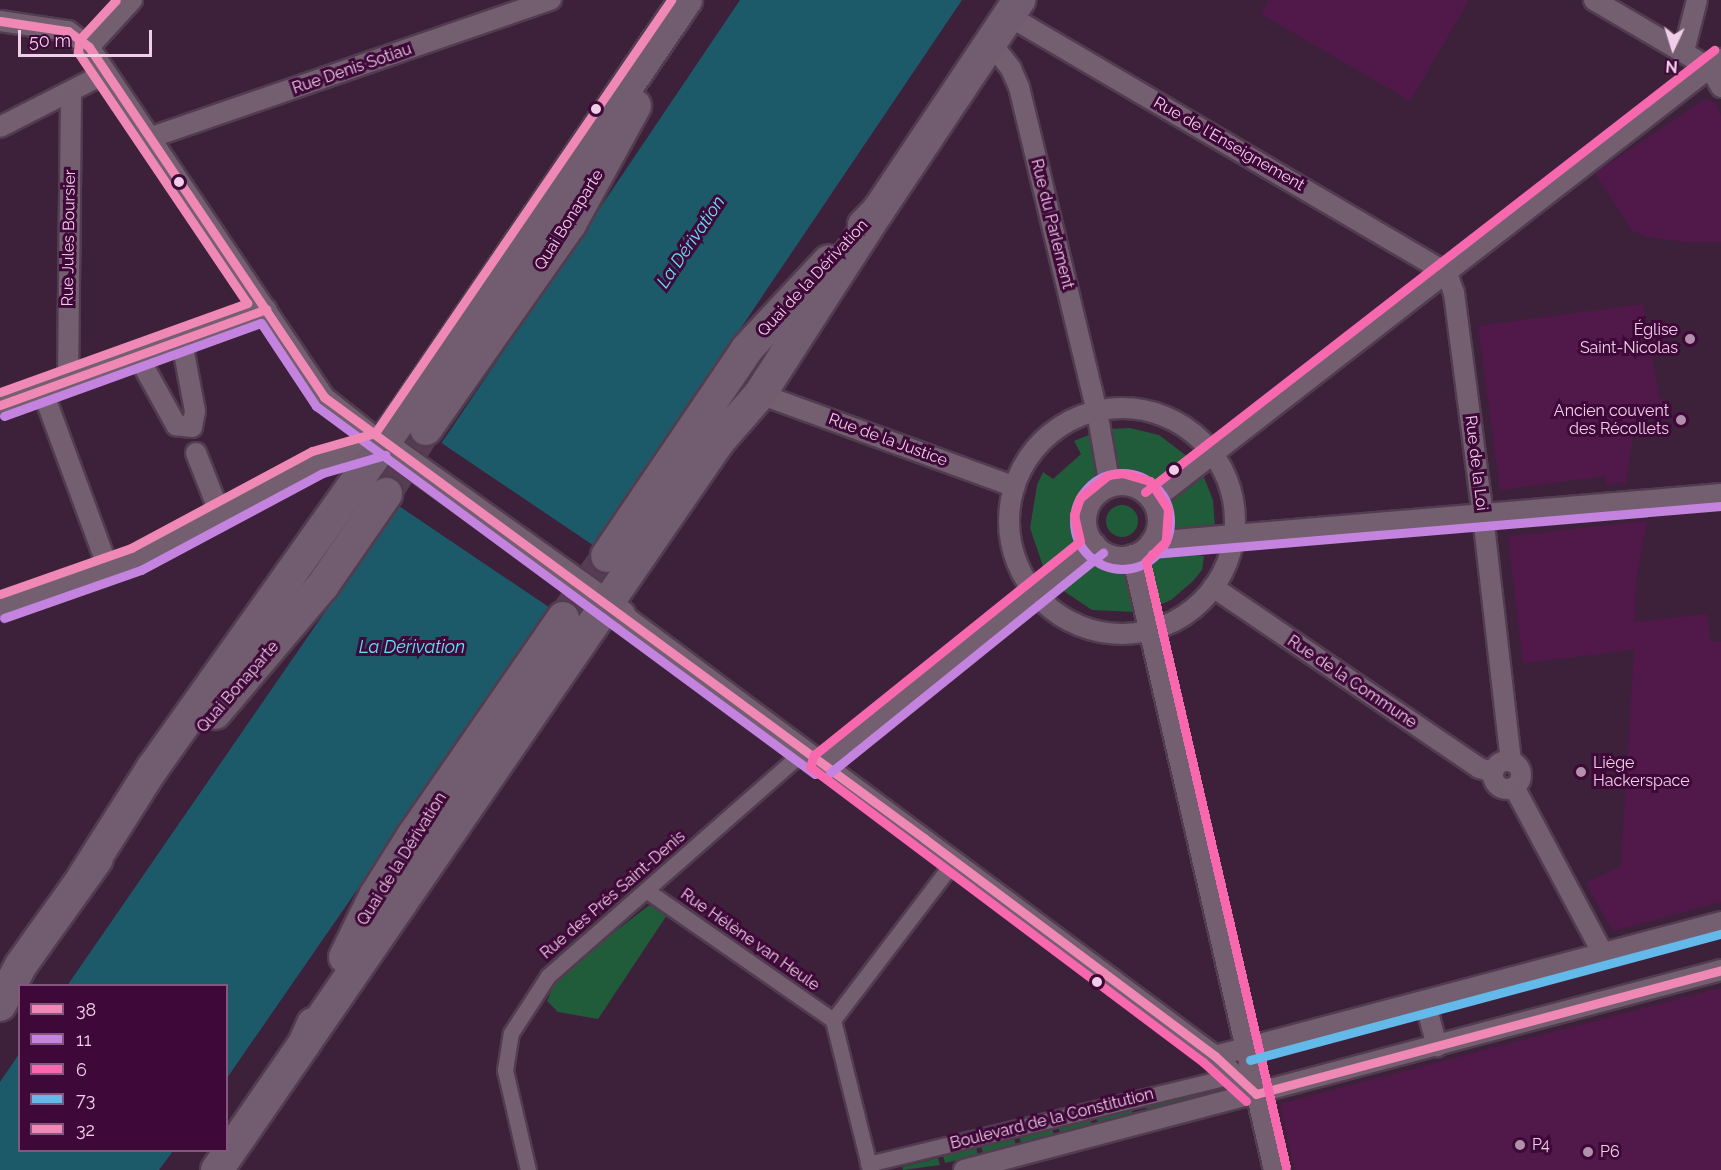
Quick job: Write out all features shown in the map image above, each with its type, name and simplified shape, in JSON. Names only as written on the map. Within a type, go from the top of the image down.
[{"type":"main road","name":"Quai Bonaparte","points":[[426,429],[570,224],[686,0]]},
{"type":"main road","points":[[0,1005],[21,965],[84,876],[153,769],[382,443],[686,0]]},
{"type":"main road","name":"Quai de la Dérivation","points":[[607,556],[747,349],[878,211],[1014,8]]},
{"type":"main road","points":[[304,1044],[614,609],[719,441],[760,394],[878,211]]},
{"type":"main road","name":"Quai Bonaparte","points":[[84,876],[160,777],[309,603],[386,494]]},
{"type":"main road","name":"Quai de la Dérivation","points":[[217,1170],[304,1044],[381,886],[563,618]]},
{"type":"street","points":[[89,47],[132,0]]},
{"type":"street","name":"Rue Denis Sotiau","points":[[152,137],[551,0]]},
{"type":"street","points":[[1684,51],[1697,0]]},
{"type":"street","points":[[1603,2],[1684,51],[1715,64]]},
{"type":"street","name":"Rue de l'Enseignement","points":[[1014,8],[1448,273]]},
{"type":"street","points":[[0,21],[68,31],[89,47],[152,137],[324,397],[382,443],[614,609],[1215,1056],[1256,1094]]},
{"type":"street","name":"Rue du Parlement","points":[[991,43],[1011,69],[1019,87],[1097,411],[1110,487]]},
{"type":"street","points":[[1152,501],[1715,64]]},
{"type":"street","points":[[1715,64],[1721,87]]},
{"type":"street","points":[[0,127],[106,73]]},
{"type":"street","name":"Rue Jules Boursier","points":[[68,383],[71,92]]},
{"type":"street","name":"Rue de la Loi","points":[[1448,273],[1454,293],[1483,516],[1511,761],[1521,771],[1520,781],[1514,787],[1498,786],[1493,772]]},
{"type":"street","points":[[0,405],[139,358],[266,309]]},
{"type":"street","points":[[139,358],[176,425],[192,427],[195,411],[182,342]]},
{"type":"street","points":[[43,392],[109,570]]},
{"type":"street","name":"Rue de la Justice","points":[[760,394],[1015,487]]},
{"type":"street","points":[[1132,409],[1166,417],[1196,436],[1214,455],[1232,495],[1234,536],[1227,564],[1213,587],[1181,617],[1148,630],[1113,633],[1086,628],[1050,609],[1035,591],[1013,546],[1010,512],[1015,487],[1027,462],[1050,435],[1097,411],[1132,409]]},
{"type":"street","points":[[0,607],[109,570],[221,516],[318,462],[382,443]]},
{"type":"street","points":[[196,453],[221,516]]},
{"type":"street","points":[[1151,542],[1158,524],[1152,501],[1133,487],[1110,487],[1091,503],[1086,515],[1086,528],[1095,544],[1110,555],[1132,555],[1151,542],[1483,516],[1721,494]]},
{"type":"street","points":[[822,764],[1095,544]]},
{"type":"street","points":[[1132,555],[1241,1017],[1274,1170]]},
{"type":"street","name":"Rue de la Commune","points":[[1213,587],[1479,768],[1493,772]]},
{"type":"street","name":"Rue des Prés Saint-Denis","points":[[528,1170],[505,1070],[511,1033],[548,976],[804,751]]},
{"type":"street","points":[[1493,772],[1500,762],[1511,761]]},
{"type":"street","name":"Rue de la Loi","points":[[1514,787],[1603,954]]},
{"type":"street","points":[[869,1167],[833,1020],[954,861]]},
{"type":"street","name":"Rue Hélène van Heule","points":[[646,890],[833,1020]]},
{"type":"street","points":[[1215,1056],[1721,922]]},
{"type":"street","points":[[0,993],[21,965]]},
{"type":"street","name":"Boulevard de la Constitution","points":[[964,1170],[1721,970]]},
{"type":"street","points":[[1425,1002],[1437,1046]]},
{"type":"street","name":"Boulevard de la Constitution","points":[[869,1167],[1235,1075]]},
{"type":"shaded area","points":[[1269,0],[1469,0],[1410,101],[1261,14]]},
{"type":"shaded area","points":[[1705,99],[1715,103],[1721,116],[1721,242],[1686,242],[1647,237],[1633,231],[1595,173]]},
{"type":"shaded area","points":[[1643,304],[1659,398],[1665,401],[1663,411],[1637,410],[1626,483],[1607,484],[1605,476],[1500,490],[1478,326]]},
{"type":"shaded area","points":[[1647,521],[1636,580],[1635,622],[1707,614],[1711,642],[1721,641],[1721,902],[1613,931],[1586,883],[1621,866],[1634,650],[1523,663],[1508,536]]},
{"type":"shaded area","points":[[1721,988],[1721,1170],[1295,1170],[1280,1104]]},
{"type":"green space","points":[[1130,428],[1159,435],[1192,460],[1153,489],[1136,478],[1117,476],[1109,429]]},
{"type":"green space","points":[[1091,434],[1099,482],[1082,498],[1077,513],[1082,543],[1045,572],[1030,528],[1037,485],[1043,472],[1053,479],[1081,454],[1074,441]]},
{"type":"green space","points":[[1203,475],[1213,500],[1215,528],[1166,532],[1164,504]]},
{"type":"green space","points":[[1122,505],[1133,510],[1138,521],[1133,532],[1122,537],[1111,532],[1106,521],[1111,510]]},
{"type":"green space","points":[[1156,551],[1204,556],[1202,570],[1193,581],[1171,600],[1152,608],[1142,562]]},
{"type":"green space","points":[[1094,558],[1107,565],[1125,567],[1135,612],[1092,610],[1056,586]]},
{"type":"green space","points":[[657,904],[671,909],[598,1019],[558,1012],[547,1001],[557,977],[648,906]]},
{"type":"green space","points":[[1202,1088],[1205,1102],[1191,1106],[1176,1103],[1147,1111],[1145,1103]]},
{"type":"green space","points":[[1131,1107],[1133,1115],[1098,1123],[1096,1116]]},
{"type":"green space","points":[[1090,1118],[1092,1125],[1060,1134],[1058,1127]]},
{"type":"green space","points":[[1052,1128],[1054,1135],[1021,1144],[1019,1137]]},
{"type":"green space","points":[[1014,1138],[1016,1145],[983,1154],[981,1147]]},
{"type":"green space","points":[[976,1147],[978,1155],[945,1163],[943,1155]]},
{"type":"green space","points":[[938,1158],[940,1165],[903,1170],[902,1167]]},
{"type":"water","name":"La Dérivation","points":[[740,0],[962,0],[550,611],[228,1077],[228,984],[68,984],[451,429]]},
{"type":"water","points":[[18,1055],[18,1152],[172,1152],[159,1170],[0,1170],[0,1082]]},
{"type":"pier","points":[[440,442],[595,547],[553,610],[398,505]]},
{"type":"tunnel","points":[[386,494],[426,429]]},
{"type":"tunnel","points":[[563,618],[607,556]]},
{"type":"transit line","name":"32","points":[[0,392],[247,303],[78,52],[79,40],[116,0]]},
{"type":"transit line","name":"32","points":[[0,594],[131,548],[312,451],[375,433],[671,0]]},
{"type":"transit line","name":"38","points":[[0,21],[68,31],[89,47],[324,397],[925,839],[1215,1056],[1256,1094],[1721,970]]},
{"type":"transit line","name":"6","points":[[1145,492],[1714,50]]},
{"type":"transit line","name":"38","points":[[0,405],[266,309]]},
{"type":"transit line","name":"11","points":[[4,416],[261,323],[316,406],[815,774]]},
{"type":"transit line","name":"11","points":[[4,618],[141,570],[323,473],[385,455]]},
{"type":"transit line","name":"11","points":[[1122,473],[1140,477],[1156,487],[1166,503],[1170,521],[1166,539],[1156,555],[1140,565],[1122,569],[1104,565],[1088,555],[1078,539],[1074,521],[1078,503],[1088,487],[1104,477],[1122,473]]},
{"type":"transit line","name":"6","points":[[1246,1101],[1203,1062],[810,767],[814,755],[1080,541],[1074,515],[1080,498],[1108,475],[1122,473],[1150,481],[1168,509],[1166,541],[1146,561],[1286,1167]]},
{"type":"transit line","name":"11","points":[[1152,554],[1721,506]]},
{"type":"transit line","name":"11","points":[[830,773],[1103,553]]},
{"type":"transit line","name":"73","points":[[1250,1060],[1721,934]]},
{"type":"place","name":"Église Saint-Nicolas","points":[[1690,339]]},
{"type":"place","name":"Ancien couvent des Récollets","points":[[1681,420]]},
{"type":"place","name":"Liège Hackerspace","points":[[1581,772]]},
{"type":"place","name":"P4","points":[[1520,1145]]},
{"type":"place","name":"P6","points":[[1588,1152]]}]
